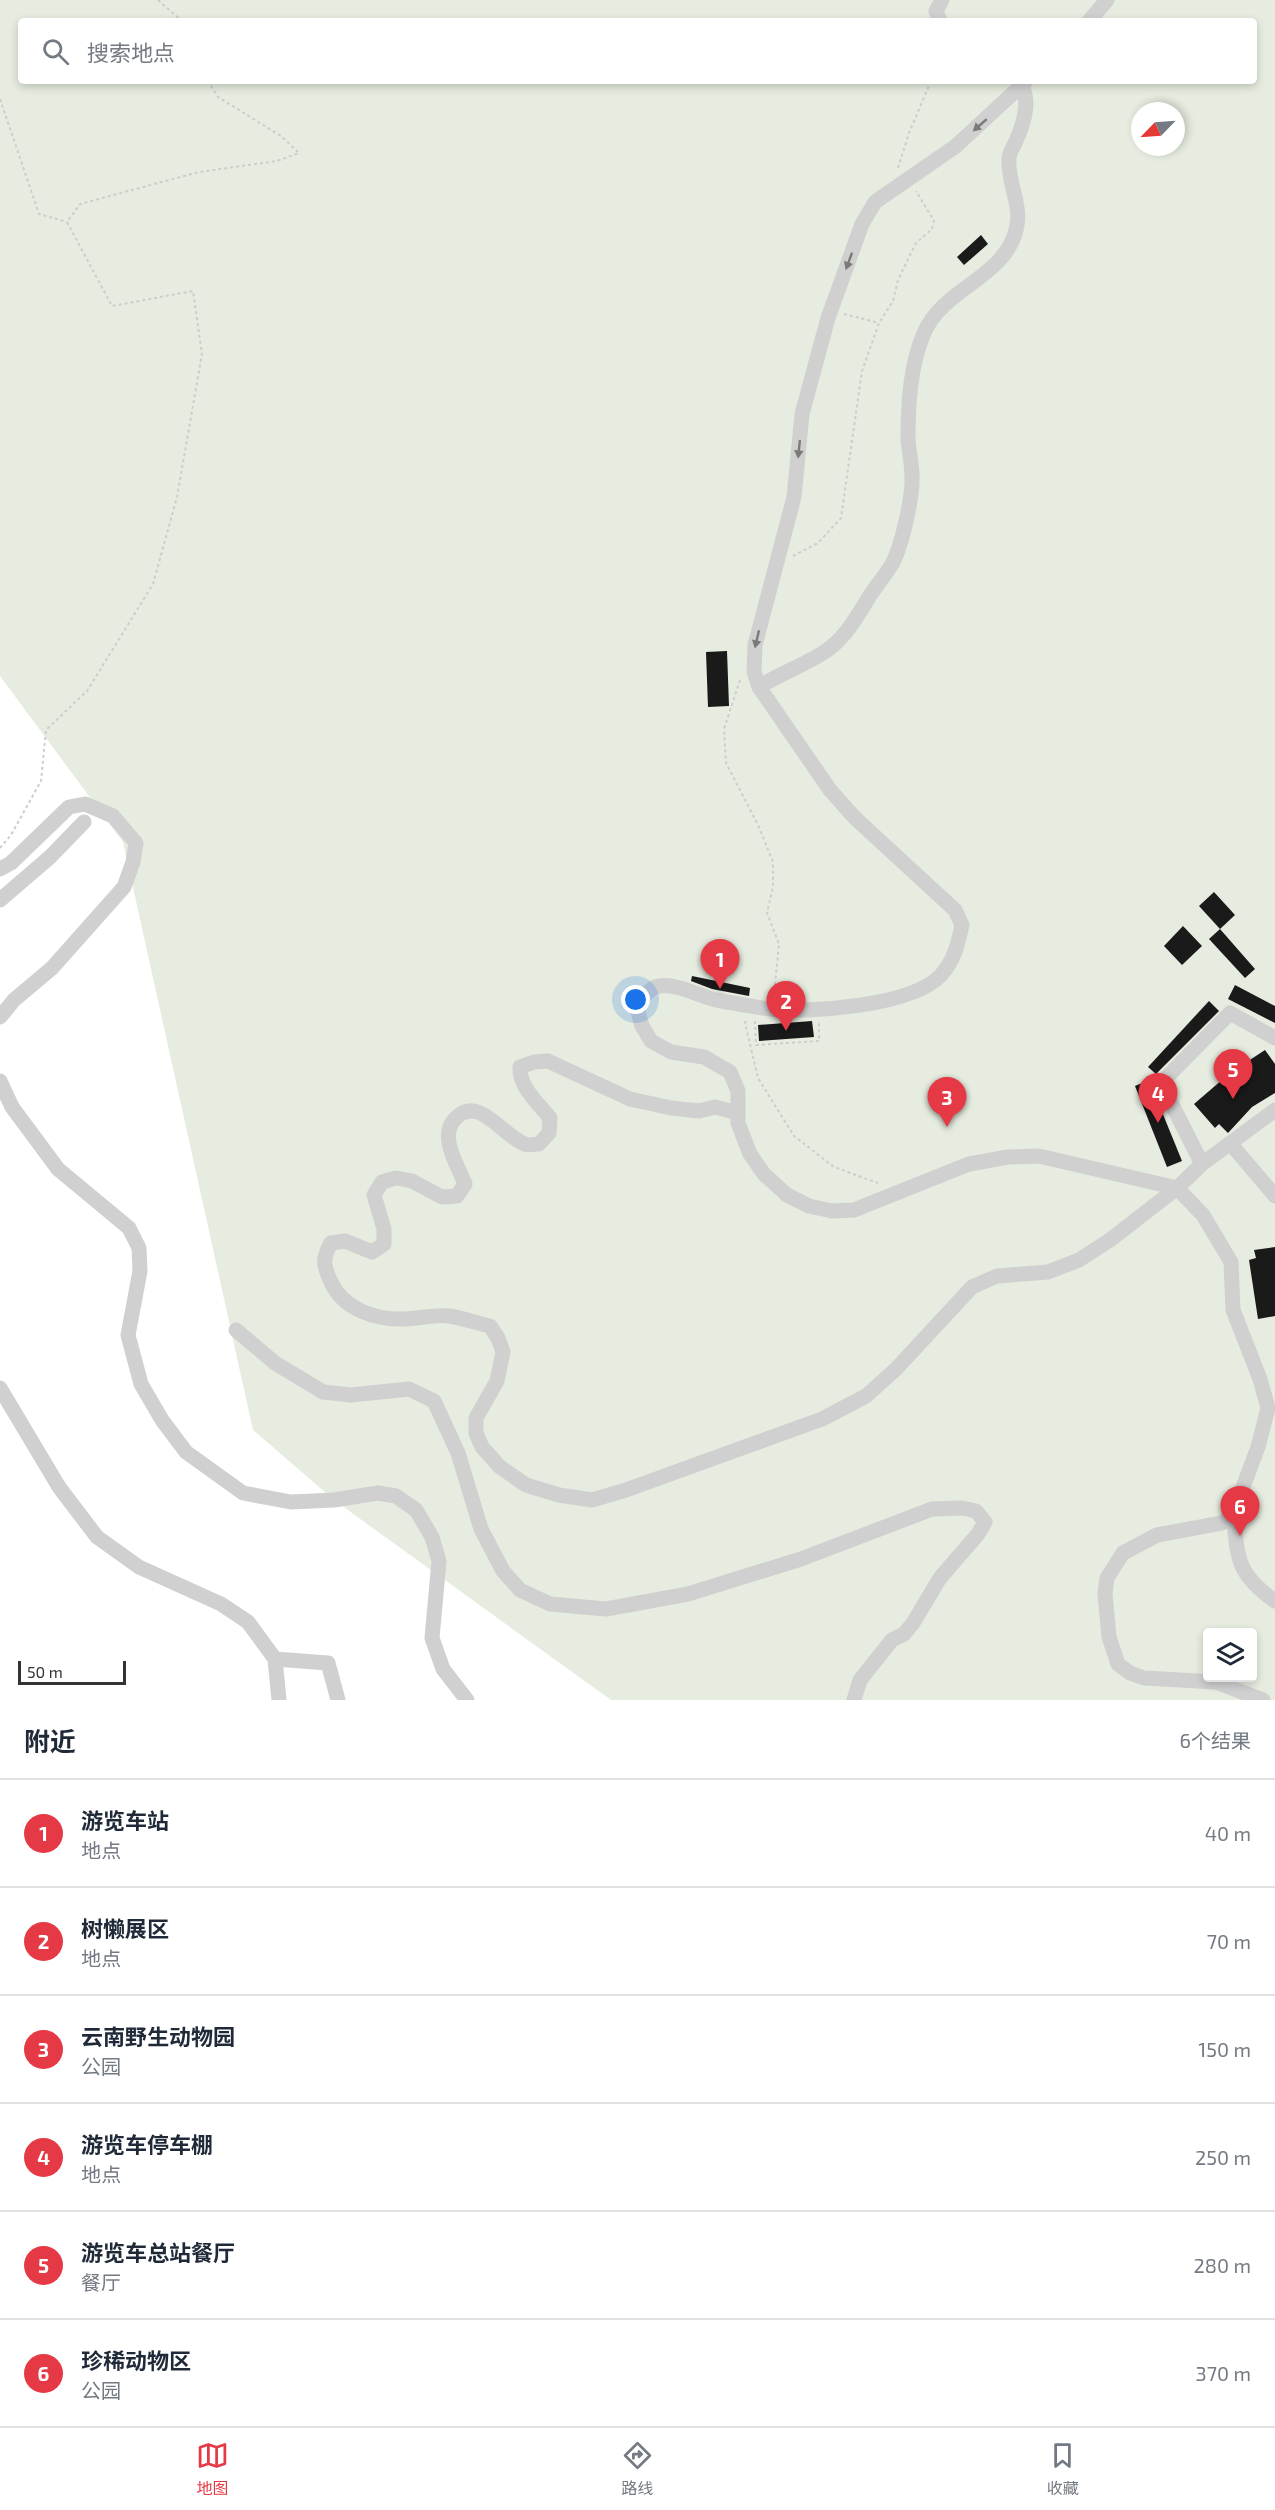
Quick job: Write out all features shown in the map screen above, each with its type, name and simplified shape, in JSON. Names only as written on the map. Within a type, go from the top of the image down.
[{"type":"street","points":[[939,18],[936,11],[942,0]]},
{"type":"street","points":[[1092,18],[1107,0]]},
{"type":"street","points":[[1021,84],[956,146],[875,202],[862,224],[830,311],[802,414],[794,497],[755,645],[754,672],[759,687],[830,790],[855,818],[955,910],[962,925],[952,961],[940,977],[924,986],[878,1003],[818,1009],[765,1008],[714,999],[678,988],[658,986],[646,994],[637,1008],[642,1026],[651,1041],[671,1052],[704,1057],[730,1072],[738,1091],[738,1123],[750,1154],[764,1174],[787,1195],[809,1206],[832,1210],[854,1210],[969,1164],[1008,1157],[1039,1156],[1177,1188],[1203,1215],[1231,1262],[1233,1310],[1270,1393],[1258,1447],[1233,1514],[1237,1556],[1243,1570],[1262,1593],[1275,1601]]},
{"type":"street","points":[[759,687],[784,671],[814,659],[832,646],[855,620],[893,562],[910,503],[912,477],[908,441],[909,411],[915,355],[925,330],[936,313],[955,294],[989,271],[1010,245],[1017,224],[1009,157],[1020,132],[1027,105],[1023,84]]},
{"type":"street","points":[[0,869],[11,862],[69,807],[85,804],[114,816],[136,843],[133,862],[124,887],[52,968],[14,1000],[0,1017]]},
{"type":"street","points":[[0,900],[50,857],[84,822]]},
{"type":"street","points":[[1202,1164],[1161,1083],[1230,1013],[1275,1038]]},
{"type":"street","points":[[738,1113],[715,1107],[699,1111],[671,1108],[630,1099],[548,1061],[534,1062],[520,1067],[520,1077],[525,1087],[550,1118],[549,1133],[538,1144],[525,1144],[486,1115],[472,1110],[459,1114],[449,1125],[448,1140],[465,1184],[457,1196],[442,1197],[412,1181],[396,1178],[382,1182],[374,1195],[384,1229],[384,1244],[372,1252],[345,1241],[331,1243],[324,1256],[326,1271],[340,1296],[367,1314],[401,1320],[447,1316],[490,1326],[503,1352],[497,1381],[476,1418],[476,1433],[482,1447],[500,1467],[526,1485],[559,1495],[592,1500],[626,1490],[822,1419],[866,1396],[896,1369],[972,1287],[998,1276],[1048,1272],[1079,1260],[1110,1240],[1177,1188],[1202,1164],[1275,1110]]},
{"type":"street","points":[[0,1081],[12,1107],[58,1169],[129,1228],[139,1248],[140,1271],[128,1335],[141,1384],[162,1420],[186,1452],[243,1493],[291,1502],[334,1500],[378,1493],[396,1496],[416,1510],[432,1537],[439,1561],[432,1638],[443,1669],[467,1700]]},
{"type":"street","points":[[1230,1143],[1275,1196]]},
{"type":"street","points":[[236,1330],[275,1363],[323,1392],[351,1395],[409,1389],[434,1401],[458,1453],[482,1529],[503,1571],[520,1590],[550,1604],[606,1609],[688,1594],[801,1559],[932,1509],[962,1508],[976,1511],[985,1522],[978,1534],[940,1578],[914,1623],[904,1634],[892,1640],[860,1680],[854,1700]]},
{"type":"street","points":[[0,1388],[59,1486],[97,1537],[139,1567],[221,1604],[248,1622],[275,1659],[279,1700]]},
{"type":"street","points":[[1233,1514],[1222,1523],[1157,1535],[1123,1553],[1107,1578],[1105,1593],[1108,1637],[1118,1664],[1130,1673],[1144,1678],[1216,1682],[1263,1700]]},
{"type":"street","points":[[275,1659],[328,1663],[338,1700]]},
{"type":"path","points":[[158,0],[179,18]]},
{"type":"path","points":[[67,222],[80,204],[199,172],[277,161],[299,153],[281,136],[218,97],[210,84]]},
{"type":"path","points":[[891,190],[909,133],[930,84]]},
{"type":"path","points":[[0,99],[39,214],[67,222],[112,306],[193,291],[202,354],[177,497],[153,584],[87,691],[46,730],[41,781],[11,835],[0,848]]},
{"type":"path","points":[[776,566],[818,543],[841,518],[862,371],[879,322],[893,301],[898,280],[916,243],[932,229],[934,221],[908,178]]},
{"type":"path","points":[[830,311],[879,322]]},
{"type":"path","points":[[741,677],[724,729],[726,763],[758,825],[772,862],[773,887],[767,913],[779,944],[765,1008],[754,1023],[756,1045],[819,1041],[818,1009]]},
{"type":"path","points":[[765,1008],[745,1023],[758,1078],[794,1136],[834,1167],[879,1183]]},
{"type":"shaded area","points":[[0,0],[1275,0],[1275,1700],[611,1700],[334,1500],[253,1430],[123,842],[0,676]]},
{"type":"building","points":[[981,235],[988,244],[964,265],[957,257]]},
{"type":"building","points":[[727,651],[729,706],[708,707],[706,652]]},
{"type":"building","points":[[1214,892],[1235,915],[1220,929],[1199,906]]},
{"type":"building","points":[[1183,926],[1202,946],[1182,965],[1164,946]]},
{"type":"building","points":[[1220,929],[1255,969],[1245,978],[1209,939]]},
{"type":"building","points":[[692,976],[750,988],[749,996],[712,989],[691,981]]},
{"type":"building","points":[[1235,985],[1275,1006],[1275,1023],[1228,999]]},
{"type":"building","points":[[1209,1001],[1219,1011],[1156,1074],[1148,1067]]},
{"type":"building","points":[[812,1021],[814,1037],[759,1041],[758,1025]]},
{"type":"building","points":[[1265,1050],[1275,1064],[1275,1093],[1252,1107],[1228,1133],[1219,1124],[1215,1128],[1194,1104],[1230,1073]]},
{"type":"building","points":[[1149,1080],[1182,1161],[1167,1167],[1135,1086]]},
{"type":"building","points":[[1275,1247],[1275,1316],[1258,1319],[1249,1260],[1256,1258],[1254,1250]]},
{"type":"place","name":"游览车站","points":[[720,989]]},
{"type":"place","name":"树懒展区","points":[[786,1031]]},
{"type":"place","name":"游览车总站餐厅","points":[[1233,1099]]},
{"type":"place","name":"游览车停车棚","points":[[1158,1123]]},
{"type":"place","name":"云南野生动物园","points":[[947,1127]]},
{"type":"place","name":"珍稀动物区","points":[[1240,1536]]}]
